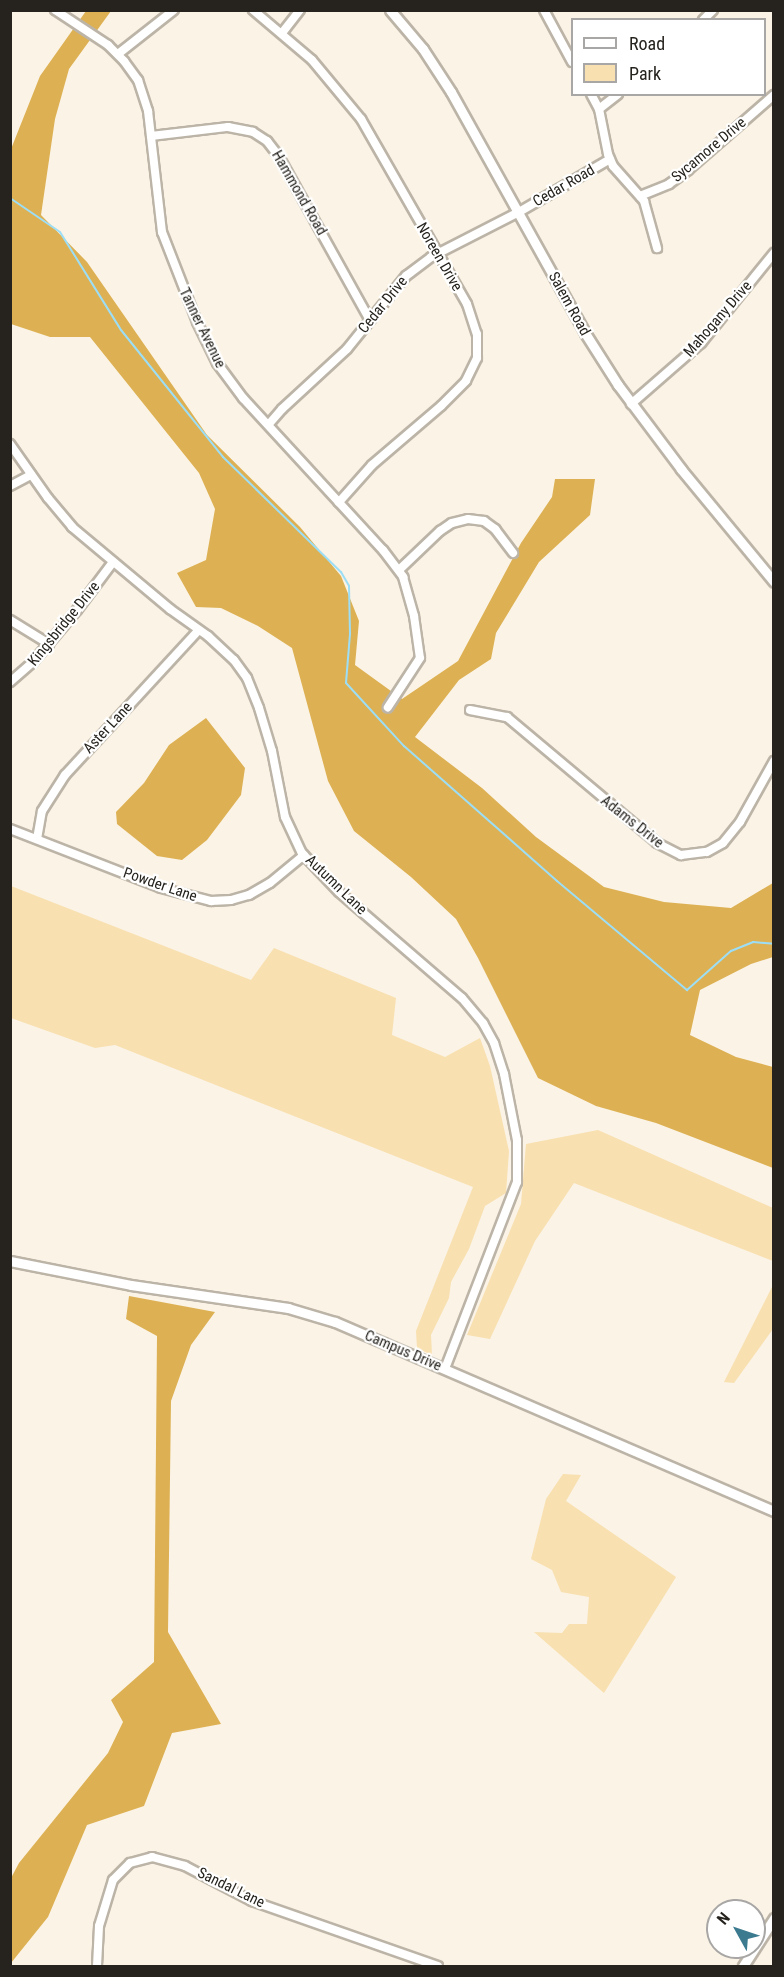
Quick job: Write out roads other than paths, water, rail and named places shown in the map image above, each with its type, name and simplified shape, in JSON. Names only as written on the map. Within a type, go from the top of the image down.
[{"type":"street","name":"Tanner Avenue","points":[[55,10],[96,35],[118,54],[141,87],[151,136],[158,216],[173,264],[217,363],[243,398],[339,501],[399,570],[411,600],[420,658],[388,707]]},
{"type":"street","points":[[118,54],[174,10]]},
{"type":"street","name":"Noreen Drive","points":[[253,10],[312,60],[352,106],[381,151],[473,318],[479,342],[475,367],[454,394],[372,465],[339,501]]},
{"type":"street","points":[[282,33],[300,10]]},
{"type":"street","name":"Salem Road","points":[[390,10],[413,36],[442,77],[589,340],[631,404],[774,582]]},
{"type":"street","points":[[544,10],[571,58]]},
{"type":"street","name":"Sycamore Drive","points":[[640,196],[669,184],[688,170],[774,95]]},
{"type":"street","points":[[592,96],[599,109],[610,159],[640,196],[649,212],[657,248]]},
{"type":"street","points":[[599,109],[615,96]]},
{"type":"street","name":"Hammond Road","points":[[151,136],[228,127],[253,132],[267,141],[278,155],[370,320]]},
{"type":"street","name":"Cedar Road","points":[[519,212],[610,159]]},
{"type":"street","name":"Cedar Drive","points":[[269,424],[282,409],[347,349],[399,282],[437,254],[519,212]]},
{"type":"street","name":"Mahogany Drive","points":[[631,404],[701,343],[774,253]]},
{"type":"street","name":"Autumn Lane","points":[[10,444],[63,517],[113,562],[234,660],[252,688],[272,751],[285,817],[304,855],[339,892],[470,1006],[489,1033],[501,1064],[517,1140],[517,1182],[445,1369]]},
{"type":"street","points":[[10,486],[31,475]]},
{"type":"street","points":[[399,570],[440,531],[452,523],[468,519],[484,521],[495,529],[513,553]]},
{"type":"street","name":"Kingsbridge Drive","points":[[10,682],[49,644],[113,562]]},
{"type":"street","points":[[10,620],[49,644]]},
{"type":"street","name":"Aster Lane","points":[[37,839],[42,811],[65,775],[199,630]]},
{"type":"street","name":"Adams Drive","points":[[470,710],[507,717],[657,843],[681,855],[707,852],[723,843],[740,822],[774,761]]},
{"type":"street","name":"Powder Lane","points":[[10,829],[161,888],[211,901],[231,900],[249,895],[270,883],[304,855]]},
{"type":"street","name":"Campus Drive","points":[[10,1261],[131,1285],[302,1311],[336,1322],[774,1511]]},
{"type":"street","name":"Sandal Lane","points":[[97,1966],[99,1926],[113,1880],[130,1863],[152,1857],[185,1866],[252,1901],[438,1966]]},
{"type":"street","points":[[743,1966],[774,1918]]},
{"type":"waterway","points":[[10,198],[60,232],[121,330],[223,457],[341,572],[349,586],[350,634],[346,683],[404,746],[557,881],[687,990],[731,951],[753,942],[774,944]]}]
